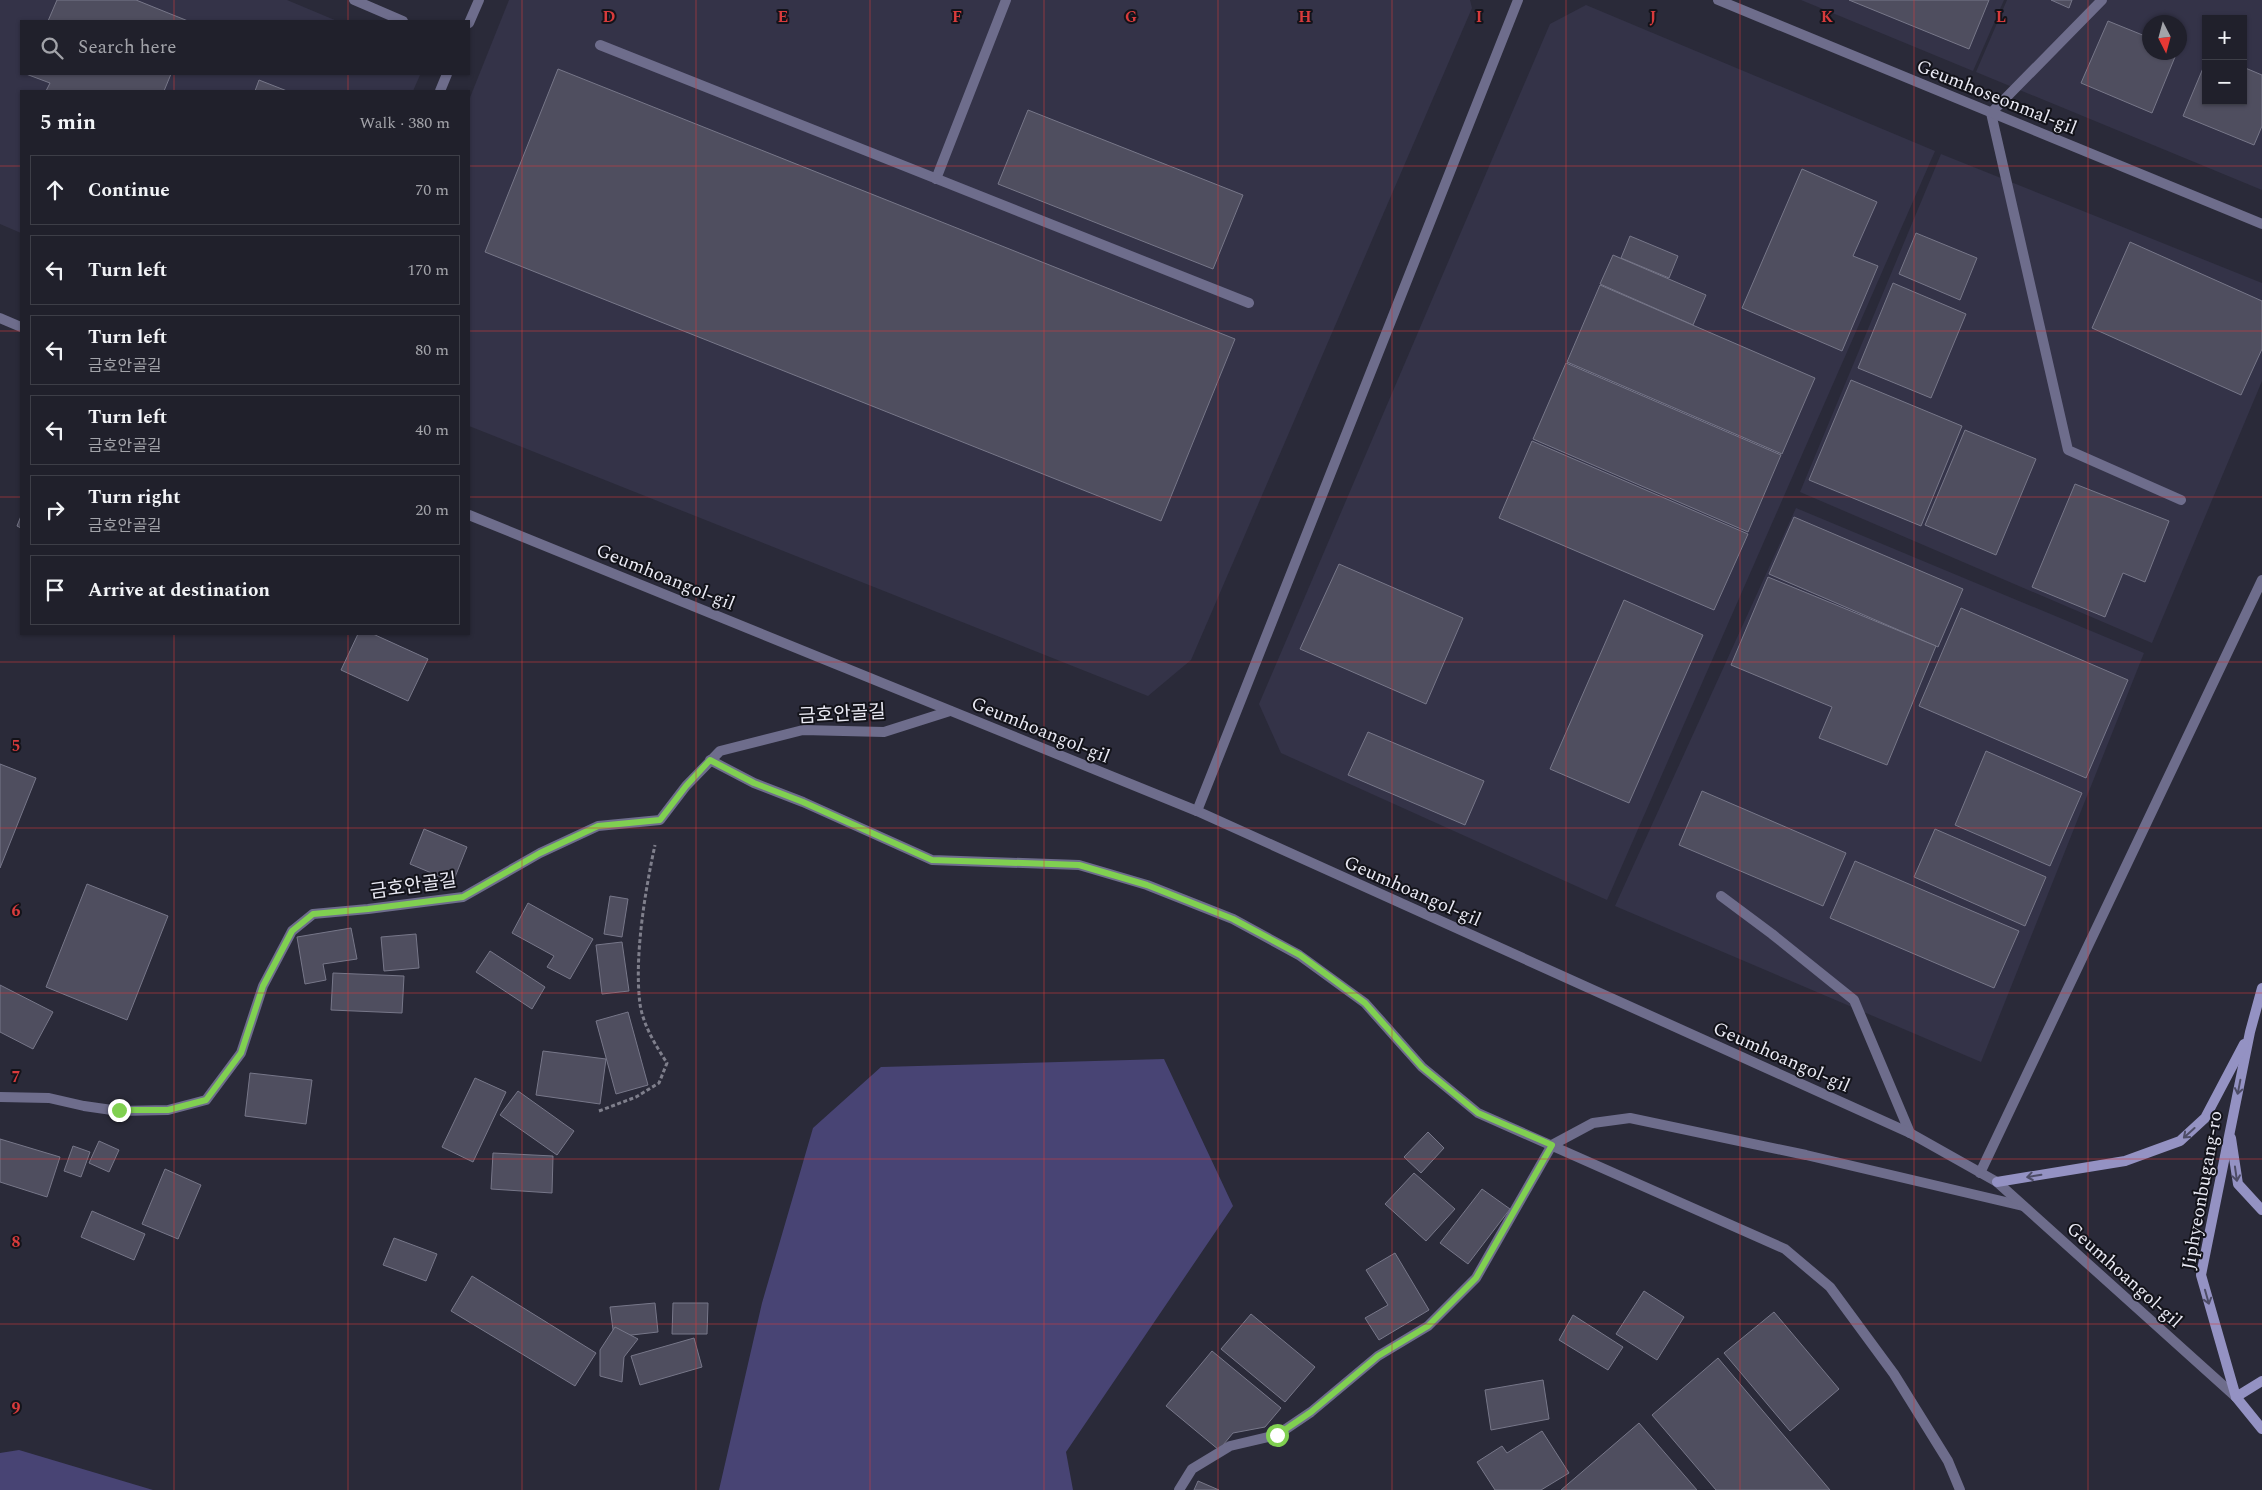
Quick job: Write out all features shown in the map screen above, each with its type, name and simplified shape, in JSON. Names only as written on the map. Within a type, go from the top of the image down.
[{"type":"main road","name":"Jiphyeonbugang-ro","points":[[2236,1397],[2201,1275],[2250,1032],[2262,988]]},
{"type":"main road","points":[[1997,1182],[2125,1161],[2180,1141],[2205,1118],[2250,1032]]},
{"type":"main road","points":[[2230,1129],[2238,1184],[2262,1210]]},
{"type":"main road","points":[[2236,1397],[2262,1381]]},
{"type":"main road","name":"Geumhoangol-gil","points":[[2236,1397],[2262,1429]]},
{"type":"street","points":[[354,0],[401,20]]},
{"type":"street","points":[[470,21],[479,0]]},
{"type":"street","points":[[936,179],[1006,0]]},
{"type":"street","points":[[1197,811],[1518,0]]},
{"type":"street","name":"Geumhoseonmal-gil","points":[[1718,0],[2262,224]]},
{"type":"street","points":[[2102,0],[1991,112],[2068,450],[2181,500]]},
{"type":"street","points":[[600,45],[1249,303]]},
{"type":"street","points":[[440,90],[447,75]]},
{"type":"street","points":[[0,318],[20,327]]},
{"type":"street","name":"Geumhoangol-gil","points":[[470,515],[1197,811],[1910,1133],[1997,1182],[2236,1397]]},
{"type":"street","points":[[1980,1173],[2262,580]]},
{"type":"street","name":"금호안골길","points":[[0,1096],[49,1098],[84,1106],[119,1110],[168,1110],[206,1100],[241,1053],[263,986],[292,931],[313,914],[463,897],[540,853],[598,826],[660,820],[686,786],[720,751],[803,730],[884,732],[950,710]]},
{"type":"street","points":[[710,760],[754,783],[803,802],[932,860],[1079,865],[1147,885],[1233,919],[1300,955],[1365,1003],[1422,1067],[1478,1113],[1785,1249],[1830,1287],[1894,1374],[1948,1461],[1960,1490]]},
{"type":"street","points":[[1720,896],[1772,934],[1854,1000],[1910,1133]]},
{"type":"street","points":[[1179,1490],[1192,1469],[1230,1446],[1277,1435],[1311,1412],[1378,1356],[1428,1326],[1476,1278],[1552,1145],[1594,1123],[1630,1118],[2023,1206]]},
{"type":"path","points":[[599,1111],[636,1098],[659,1083],[666,1064],[654,1044],[640,1006],[639,986],[646,887],[660,820]]},
{"type":"shaded area","points":[[0,0],[287,0],[335,20],[20,20],[20,75],[420,75],[413,90],[20,90],[20,233],[0,224]]},
{"type":"shaded area","points":[[509,0],[1470,0],[1472,8],[1191,660],[1148,696],[470,426],[470,98]]},
{"type":"shaded area","points":[[1801,0],[2004,0],[1973,71]]},
{"type":"shaded area","points":[[2007,0],[2262,0],[2262,190],[1976,72]]},
{"type":"shaded area","points":[[1586,5],[1935,151],[1607,900],[1281,753],[1259,704],[1550,24]]},
{"type":"shaded area","points":[[1941,154],[2262,283],[2262,381],[2152,643],[1800,492]]},
{"type":"shaded area","points":[[1796,508],[2144,653],[1981,1062],[1615,906]]},
{"type":"shaded area","points":[[1164,1059],[1233,1206],[1066,1452],[1073,1490],[719,1490],[762,1303],[813,1128],[881,1067]]},
{"type":"shaded area","points":[[19,1450],[153,1490],[0,1490],[0,1453]]},
{"type":"building","points":[[57,0],[136,0],[186,20],[48,20]]},
{"type":"building","points":[[1849,0],[1989,0],[1969,49]]},
{"type":"building","points":[[2051,0],[2072,0],[2069,8]]},
{"type":"building","points":[[2108,21],[2142,35],[2142,60],[2174,60],[2152,113],[2081,83]]},
{"type":"building","points":[[558,69],[1235,339],[1161,521],[485,252]]},
{"type":"building","points":[[2247,69],[2262,75],[2262,126],[2254,145],[2183,116],[2202,71],[2202,105],[2247,105]]},
{"type":"building","points":[[29,75],[171,75],[164,90],[46,90],[50,83]]},
{"type":"building","points":[[259,80],[284,90],[255,90]]},
{"type":"building","points":[[1028,110],[1243,195],[1213,269],[998,184]]},
{"type":"building","points":[[1802,169],[1877,202],[1853,256],[1878,266],[1842,351],[1742,308]]},
{"type":"building","points":[[1916,233],[1977,258],[1960,300],[1899,274]]},
{"type":"building","points":[[1630,236],[1678,256],[1669,278],[1621,258]]},
{"type":"building","points":[[2130,242],[2262,301],[2262,349],[2241,395],[2092,328]]},
{"type":"building","points":[[1613,255],[1706,295],[1693,325],[1600,284]]},
{"type":"building","points":[[1893,283],[1966,314],[1931,398],[1858,368]]},
{"type":"building","points":[[1600,285],[1815,378],[1782,454],[1567,362]]},
{"type":"building","points":[[1566,363],[1781,455],[1748,532],[1533,439]]},
{"type":"building","points":[[1851,380],[1962,426],[1921,526],[1809,480]]},
{"type":"building","points":[[1965,430],[2036,459],[1996,555],[1925,525]]},
{"type":"building","points":[[1532,441],[1748,534],[1714,610],[1499,518]]},
{"type":"building","points":[[2075,484],[2169,521],[2145,582],[2123,573],[2105,617],[2032,587]]},
{"type":"building","points":[[1794,517],[1963,589],[1938,647],[1769,574]]},
{"type":"building","points":[[1339,564],[1463,618],[1426,704],[1300,649]]},
{"type":"building","points":[[1768,577],[1936,646],[1887,765],[1819,738],[1832,707],[1731,665]]},
{"type":"building","points":[[1624,600],[1703,635],[1629,803],[1550,769]]},
{"type":"building","points":[[1961,608],[2128,680],[2086,778],[1919,706]]},
{"type":"building","points":[[358,635],[375,635],[428,659],[408,701],[341,670]]},
{"type":"building","points":[[1368,732],[1484,781],[1465,825],[1348,775]]},
{"type":"building","points":[[1986,751],[2082,793],[2050,866],[1955,825]]},
{"type":"building","points":[[0,764],[36,778],[0,868]]},
{"type":"building","points":[[1702,791],[1846,853],[1823,906],[1679,845]]},
{"type":"building","points":[[424,829],[467,847],[453,882],[410,864]]},
{"type":"building","points":[[1935,829],[2046,877],[2025,926],[1914,877]]},
{"type":"building","points":[[1855,861],[2019,931],[1994,988],[1830,918]]},
{"type":"building","points":[[87,884],[168,916],[127,1020],[46,987]]},
{"type":"building","points":[[610,896],[628,899],[622,937],[604,934]]},
{"type":"building","points":[[528,903],[593,939],[570,979],[547,967],[554,956],[512,933]]},
{"type":"building","points":[[351,928],[357,959],[323,964],[326,980],[305,984],[297,937]]},
{"type":"building","points":[[416,934],[419,968],[384,971],[381,937]]},
{"type":"building","points":[[622,942],[629,991],[602,994],[596,945]]},
{"type":"building","points":[[490,951],[545,987],[532,1009],[476,972]]},
{"type":"building","points":[[333,973],[404,976],[402,1013],[331,1010]]},
{"type":"building","points":[[0,985],[53,1012],[33,1049],[0,1032]]},
{"type":"building","points":[[628,1012],[648,1085],[616,1094],[596,1021]]},
{"type":"building","points":[[543,1051],[606,1059],[600,1104],[536,1095]]},
{"type":"building","points":[[250,1073],[312,1080],[306,1124],[245,1116]]},
{"type":"building","points":[[475,1078],[506,1092],[473,1162],[442,1147]]},
{"type":"building","points":[[518,1091],[574,1131],[557,1155],[500,1115]]},
{"type":"building","points":[[1428,1132],[1444,1148],[1421,1173],[1404,1157]]},
{"type":"building","points":[[0,1139],[60,1157],[47,1197],[0,1182]]},
{"type":"building","points":[[99,1141],[119,1150],[109,1172],[89,1163]]},
{"type":"building","points":[[73,1146],[90,1152],[81,1177],[64,1171]]},
{"type":"building","points":[[493,1153],[553,1156],[552,1193],[491,1189]]},
{"type":"building","points":[[165,1169],[201,1185],[178,1239],[142,1224]]},
{"type":"building","points":[[1414,1173],[1455,1209],[1426,1241],[1385,1204]]},
{"type":"building","points":[[1482,1189],[1510,1209],[1468,1264],[1440,1243]]},
{"type":"building","points":[[92,1211],[145,1234],[134,1260],[81,1237]]},
{"type":"building","points":[[394,1238],[437,1254],[426,1281],[383,1265]]},
{"type":"building","points":[[1395,1253],[1429,1310],[1379,1340],[1365,1318],[1388,1305],[1366,1270]]},
{"type":"building","points":[[472,1276],[596,1353],[575,1386],[451,1311]]},
{"type":"building","points":[[1644,1291],[1684,1317],[1657,1360],[1616,1334]]},
{"type":"building","points":[[655,1303],[658,1332],[614,1337],[610,1307]]},
{"type":"building","points":[[673,1303],[708,1303],[707,1334],[672,1334]]},
{"type":"building","points":[[1774,1312],[1839,1389],[1790,1431],[1724,1353]]},
{"type":"building","points":[[1251,1314],[1315,1367],[1285,1402],[1221,1349]]},
{"type":"building","points":[[1573,1315],[1623,1347],[1608,1370],[1559,1340]]},
{"type":"building","points":[[615,1327],[638,1339],[624,1357],[622,1382],[600,1376],[600,1350]]},
{"type":"building","points":[[694,1338],[702,1367],[640,1385],[631,1356]]},
{"type":"building","points":[[1212,1351],[1281,1408],[1265,1427],[1233,1433],[1219,1450],[1166,1406]]},
{"type":"building","points":[[1718,1358],[1830,1490],[1716,1490],[1652,1415]]},
{"type":"building","points":[[1543,1380],[1549,1419],[1491,1430],[1485,1390]]},
{"type":"building","points":[[1639,1423],[1697,1490],[1561,1490]]},
{"type":"building","points":[[1542,1431],[1569,1473],[1541,1490],[1495,1490],[1477,1462],[1502,1446],[1507,1453]]},
{"type":"building","points":[[1198,1481],[1219,1490],[1194,1490]]},
{"type":"route","points":[[119,1110],[168,1110],[206,1100],[241,1053],[263,986],[292,931],[313,914],[463,897],[540,853],[598,826],[660,820],[686,786],[710,760],[754,783],[803,802],[932,860],[1079,865],[1147,885],[1233,919],[1300,955],[1365,1003],[1422,1067],[1478,1113],[1552,1145],[1476,1278],[1428,1326],[1378,1356],[1311,1412],[1277,1435]]}]
